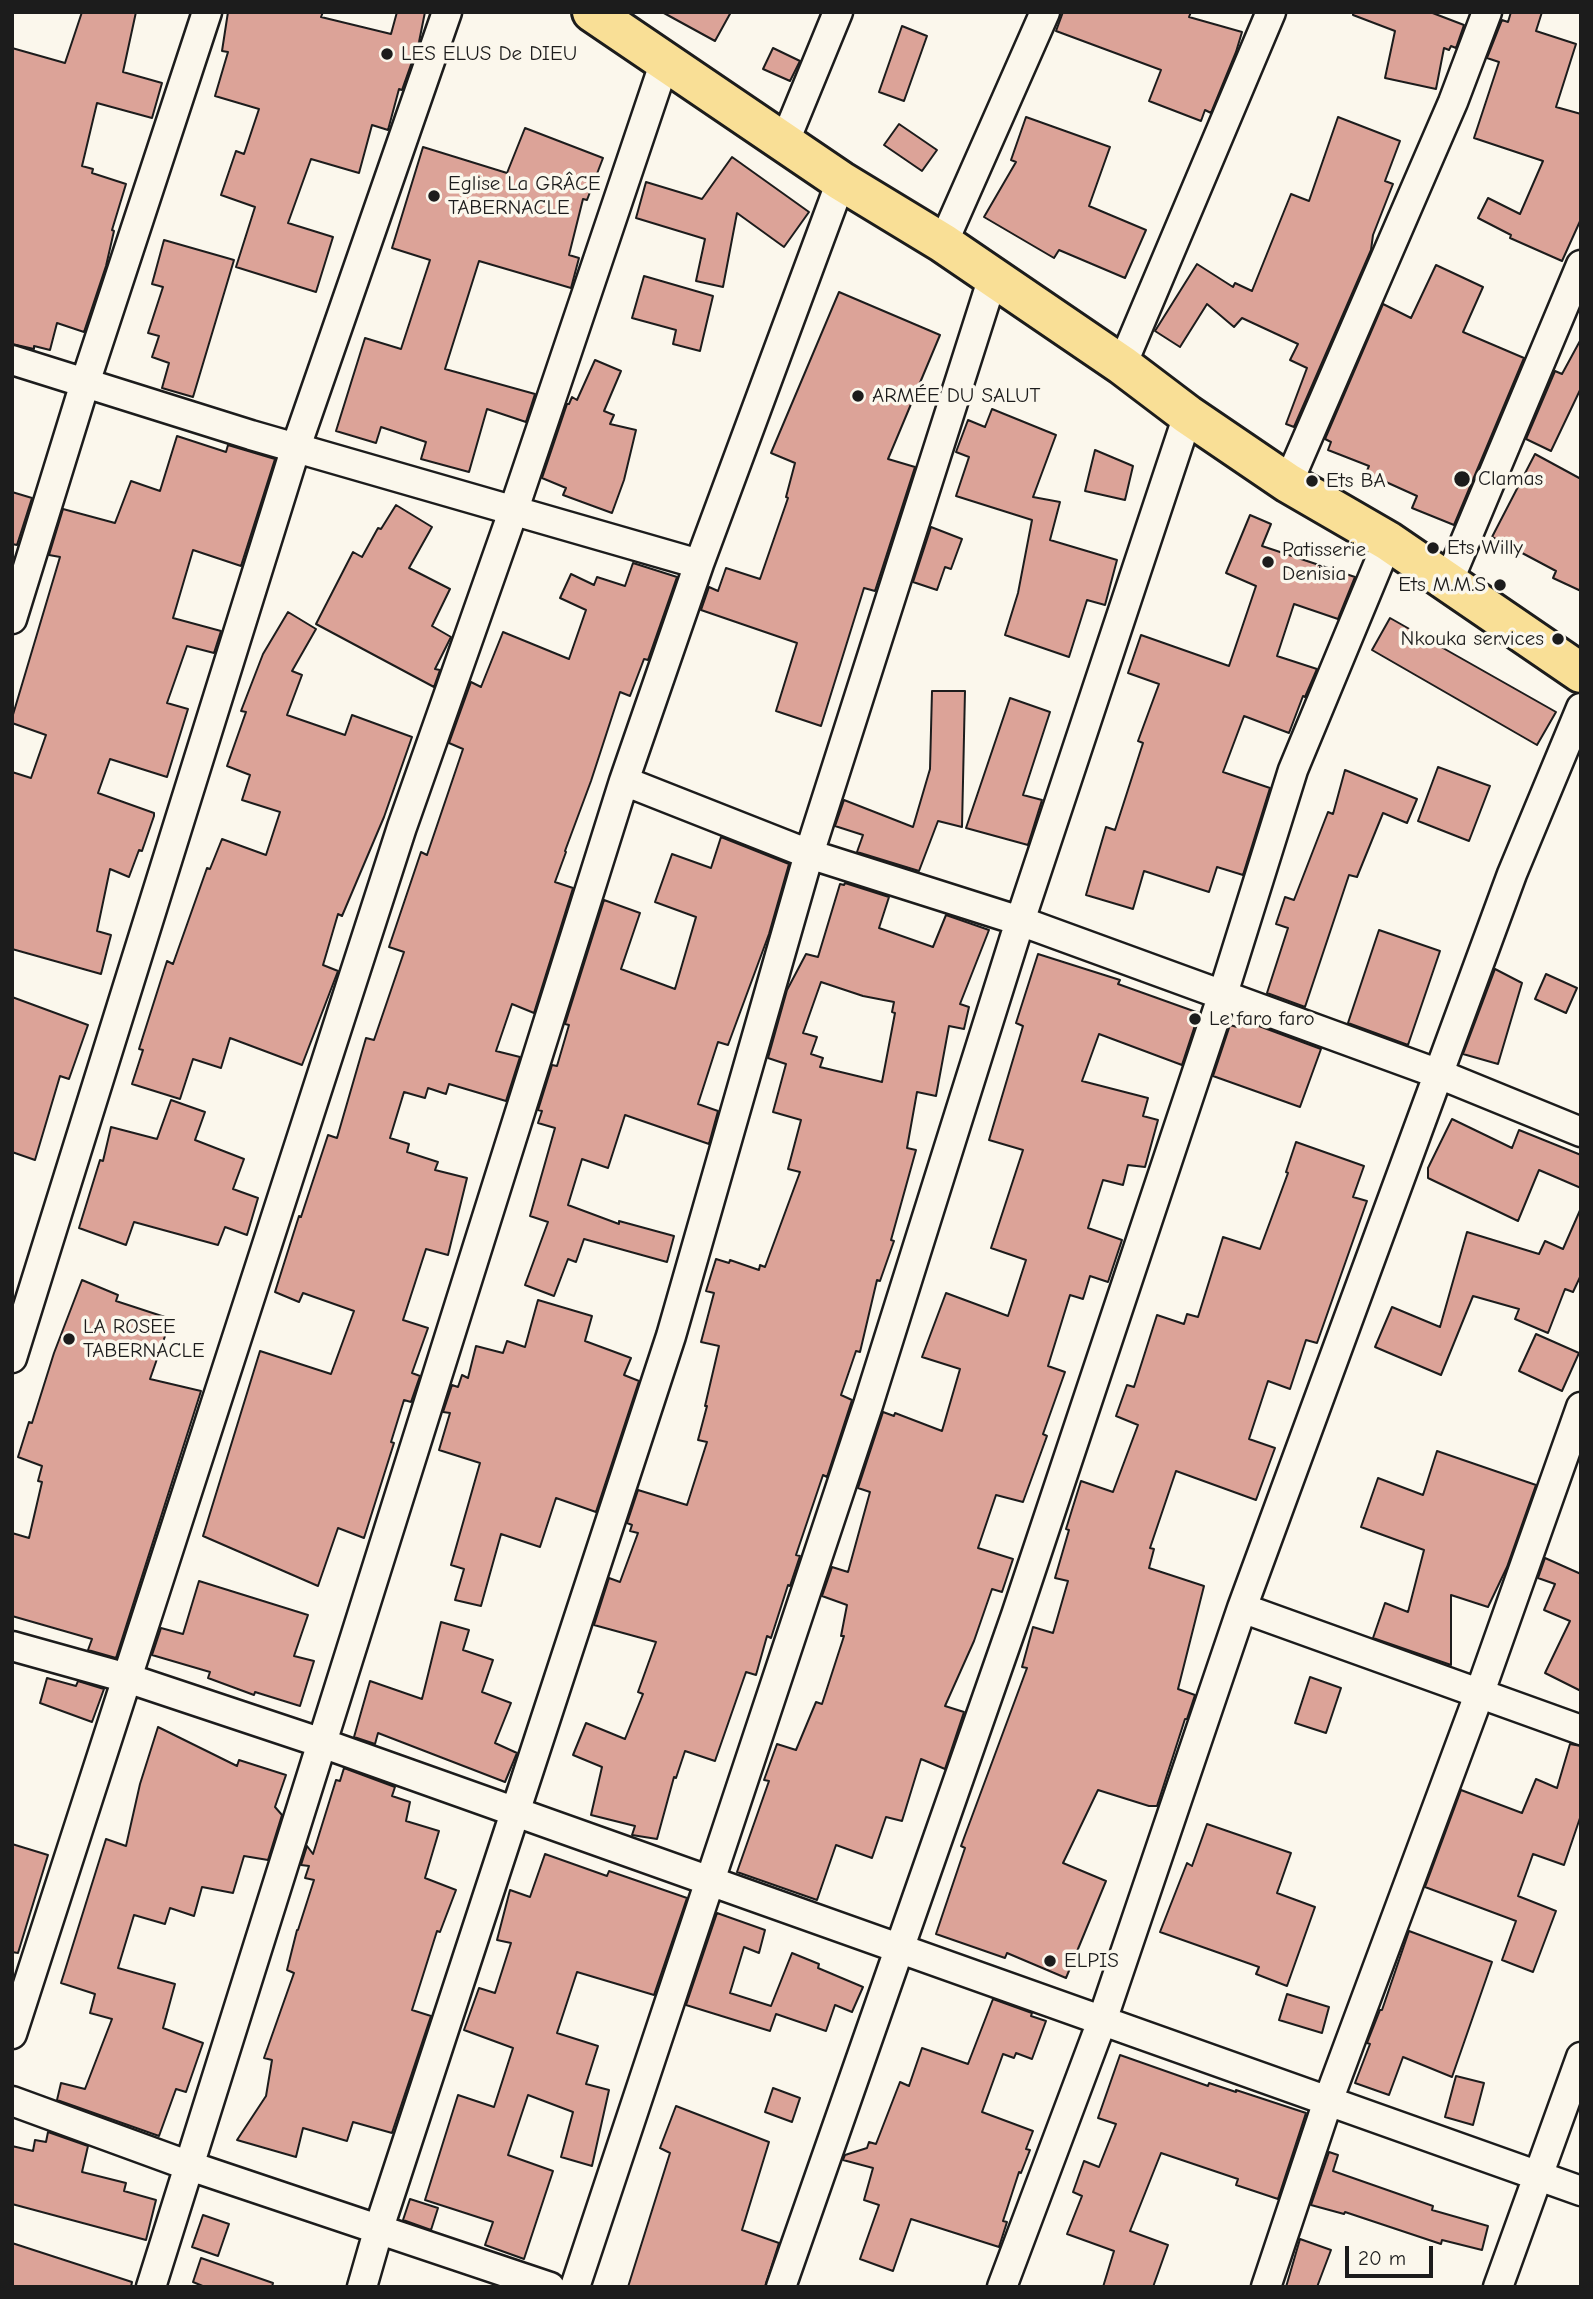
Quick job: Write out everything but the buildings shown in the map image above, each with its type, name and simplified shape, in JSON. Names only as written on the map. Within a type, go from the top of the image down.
[{"type":"highway","points":[[592,12],[627,23],[665,61],[841,181],[943,243],[1288,483],[1449,580],[1581,673]]},
{"type":"street","points":[[12,619],[85,383],[207,12]]},
{"type":"street","points":[[12,1358],[296,447],[447,12]]},
{"type":"street","points":[[785,141],[838,12]]},
{"type":"street","points":[[943,243],[1045,12]]},
{"type":"street","points":[[1122,365],[1271,12]]},
{"type":"street","points":[[1288,483],[1453,102],[1487,12]]},
{"type":"street","points":[[12,2034],[402,827],[514,509],[665,61]]},
{"type":"street","points":[[151,2287],[187,2165],[624,781],[699,564],[841,181]]},
{"type":"street","points":[[1449,580],[1581,265]]},
{"type":"street","points":[[362,2287],[671,1336],[809,854],[993,277]]},
{"type":"street","points":[[12,360],[296,447],[699,564]]},
{"type":"street","points":[[575,2287],[868,1405],[1020,921],[1188,415]]},
{"type":"street","points":[[781,2287],[1016,1615],[1222,997],[1293,770],[1388,541]]},
{"type":"street","points":[[1002,2287],[1102,2021],[1242,1608],[1512,874],[1581,708]]},
{"type":"street","points":[[624,781],[809,854],[1020,921],[1222,997],[1439,1074],[1581,1132]]},
{"type":"street","points":[[1266,2287],[1328,2101],[1480,1692],[1581,1407]]},
{"type":"street","points":[[1242,1608],[1581,1730]]},
{"type":"street","points":[[12,1646],[127,1678],[322,1743],[1581,2191]]},
{"type":"street","points":[[1498,2287],[1581,2057]]},
{"type":"street","points":[[12,2101],[187,2165],[550,2287]]},
{"type":"place","name":"LES ELUS De DIEU","points":[[387,54]]},
{"type":"place","name":"Eglise La GRÂCE TABERNACLE","points":[[434,196]]},
{"type":"place","name":"ARMÉE DU SALUT","points":[[858,396]]},
{"type":"place","name":"Clamas","points":[[1462,479]]},
{"type":"place","name":"Ets BA","points":[[1312,481]]},
{"type":"place","name":"Ets Willy","points":[[1433,548]]},
{"type":"place","name":"Patisserie Denisia","points":[[1268,562]]},
{"type":"place","name":"Ets M.M.S","points":[[1500,585]]},
{"type":"place","name":"Nkouka services","points":[[1558,639]]},
{"type":"place","name":"Le faro faro","points":[[1195,1019]]},
{"type":"place","name":"LA ROSEE TABERNACLE","points":[[69,1339]]},
{"type":"place","name":"ELPIS","points":[[1050,1961]]}]
